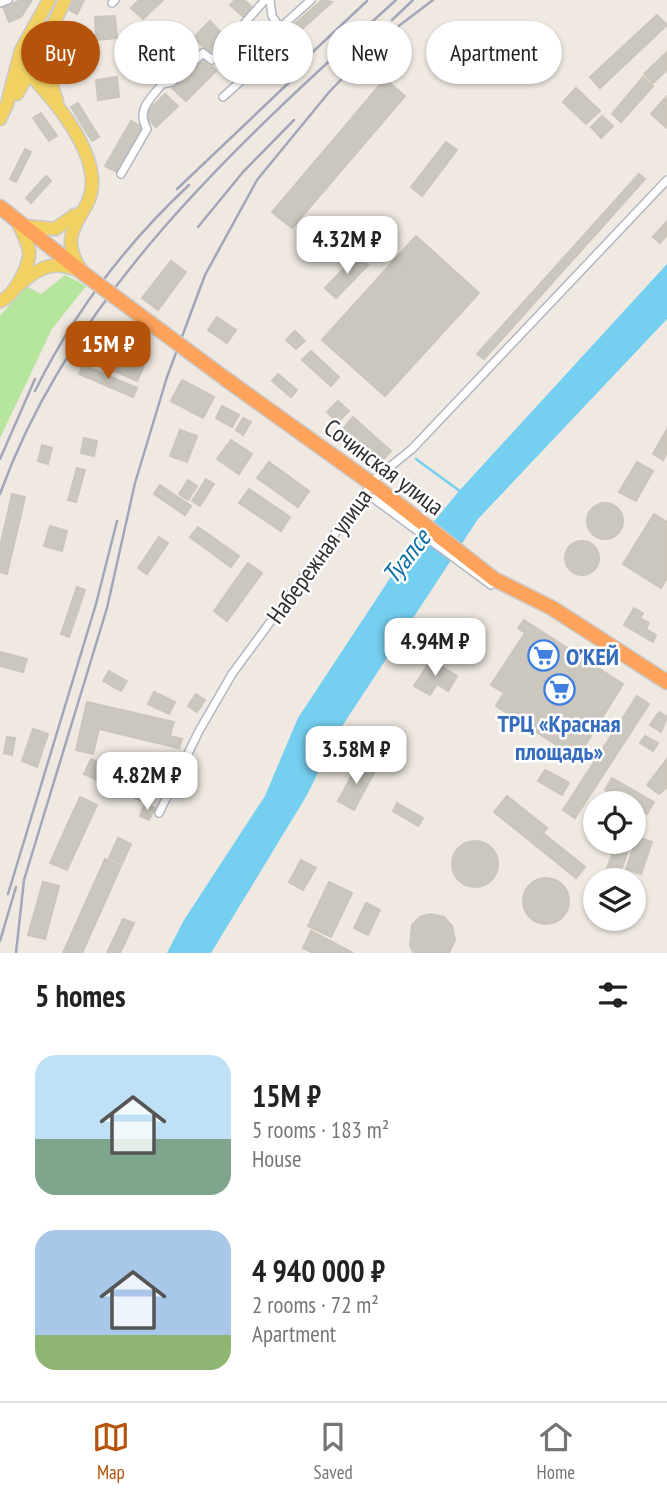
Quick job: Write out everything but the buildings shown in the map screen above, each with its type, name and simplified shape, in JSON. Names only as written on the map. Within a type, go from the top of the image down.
[{"type":"highway","name":"Сочинская улица","points":[[0,208],[493,582],[552,608],[667,682]]},
{"type":"main road","points":[[37,21],[49,0]]},
{"type":"main road","points":[[55,21],[65,0]]},
{"type":"main road","points":[[21,50],[21,66]]},
{"type":"main road","points":[[2,114],[21,50]]},
{"type":"main road","points":[[2,114],[23,84]]},
{"type":"main road","points":[[39,84],[63,112]]},
{"type":"main road","points":[[52,84],[92,178],[92,192],[73,225],[70,244],[83,273]]},
{"type":"main road","points":[[17,94],[37,92],[63,112]]},
{"type":"main road","points":[[18,223],[37,229],[55,229],[69,222],[86,202]]},
{"type":"main road","points":[[6,296],[25,268],[29,251],[18,223]]},
{"type":"main road","points":[[6,296],[42,267],[62,265],[83,273]]},
{"type":"street","points":[[0,3],[8,0]]},
{"type":"street","points":[[268,0],[275,21]]},
{"type":"street","points":[[121,174],[146,129],[140,117],[142,110],[162,84],[172,82],[203,53],[212,60],[268,0]]},
{"type":"street","points":[[288,21],[311,0]]},
{"type":"street","points":[[223,97],[238,84]]},
{"type":"street","name":"Набережная улица","points":[[159,813],[199,731],[232,674],[373,489],[667,180]]},
{"type":"green space","points":[[65,275],[86,286],[52,329],[0,438],[0,316],[26,286],[41,294]]},
{"type":"water","name":"Туапсе","points":[[667,264],[667,319],[478,519],[337,734],[307,795],[211,953],[167,953],[184,920],[265,796],[298,718],[402,560],[459,491]]},
{"type":"waterway","points":[[416,459],[461,492]]},
{"type":"waterway","points":[[336,734],[350,740]]},
{"type":"railway","points":[[0,494],[32,420],[71,351],[116,286],[167,224],[221,165],[396,0]]},
{"type":"railway","points":[[392,20],[413,0]]},
{"type":"railway","points":[[16,953],[24,880],[107,608],[135,483],[167,377],[205,275],[257,180],[330,91],[379,41],[433,0]]},
{"type":"railway","points":[[313,52],[367,1]]},
{"type":"railway","points":[[177,189],[287,84]]},
{"type":"railway","points":[[198,227],[243,172],[294,120]]},
{"type":"railway","points":[[35,391],[66,334],[103,281],[144,231],[189,185]]},
{"type":"railway","points":[[0,459],[35,379]]},
{"type":"railway","points":[[8,894],[96,604],[117,521]]},
{"type":"railway","points":[[0,941],[16,887]]},
{"type":"place","name":"О’КЕЙ","points":[[543,656]]},
{"type":"place","name":"ТРЦ «Красная площадь»","points":[[559,689]]}]
